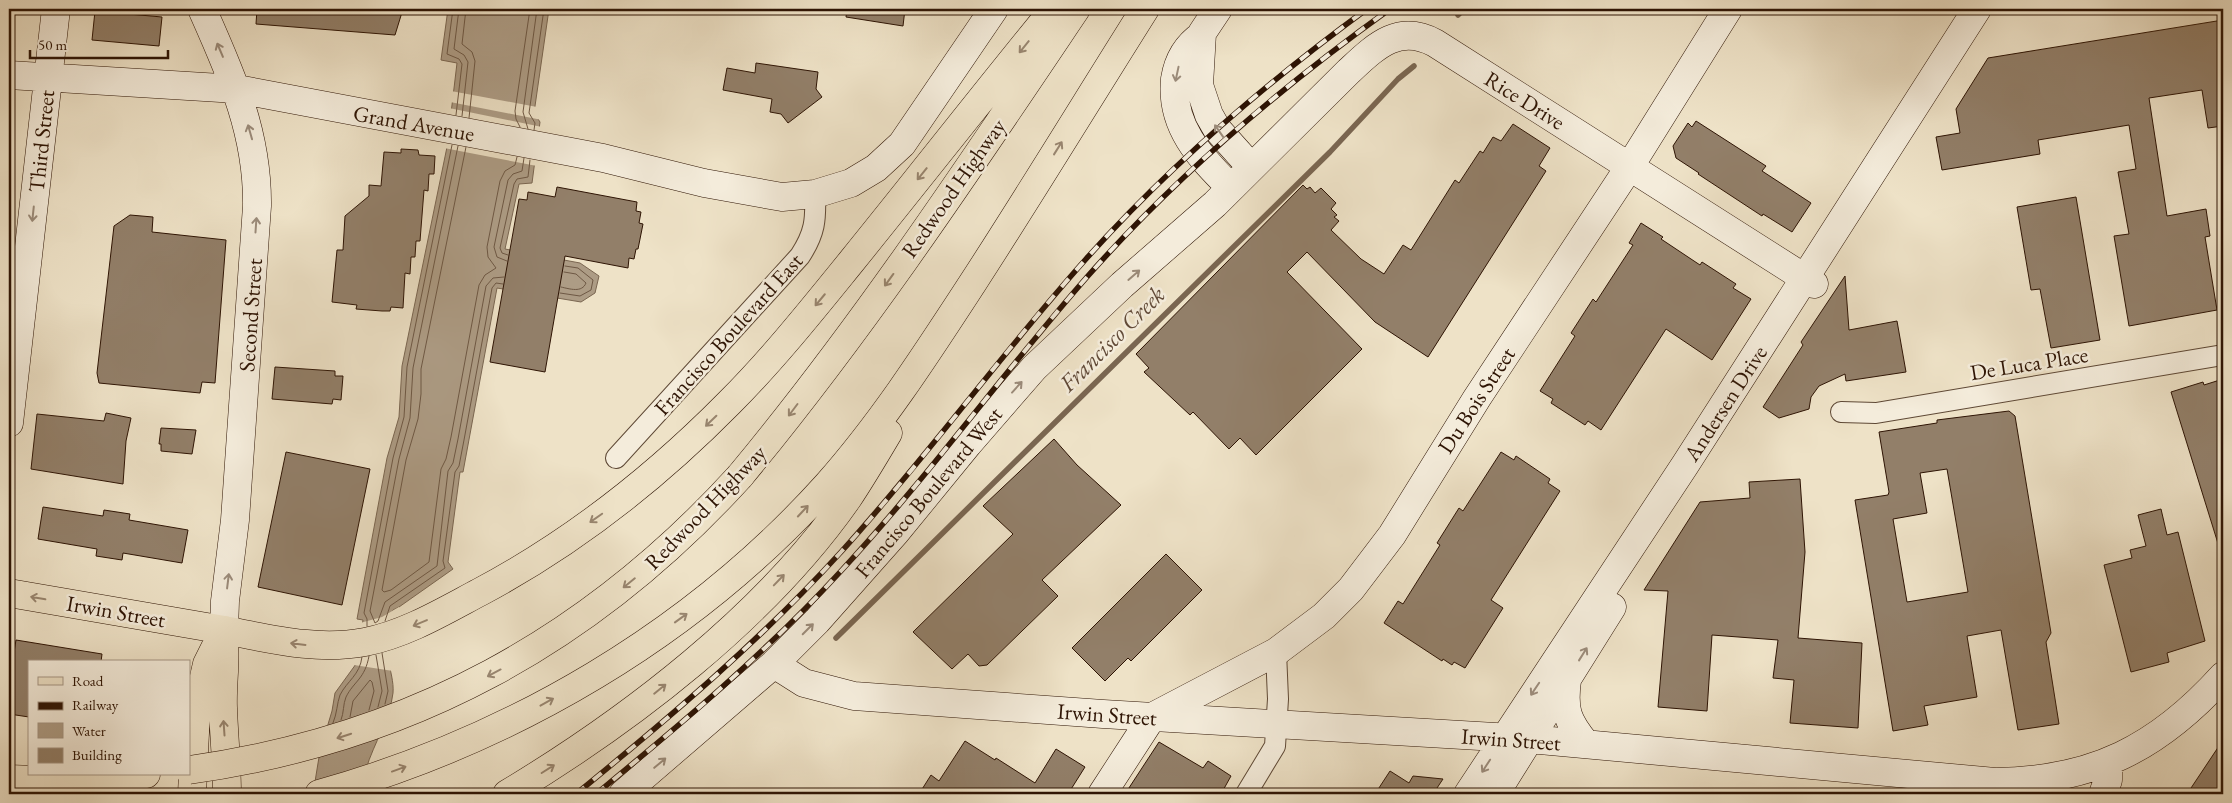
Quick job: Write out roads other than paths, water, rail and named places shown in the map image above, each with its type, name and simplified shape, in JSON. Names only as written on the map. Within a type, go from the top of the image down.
[{"type":"main road","name":"Irwin Street","points":[[9,593],[301,644],[366,642],[393,634],[443,613],[538,558],[604,512],[670,459],[729,404],[822,297],[1054,9]]},
{"type":"main road","name":"Redwood Highway","points":[[190,770],[261,758],[342,737],[417,710],[491,674],[563,632],[629,583],[693,526],[740,476],[783,424],[878,296],[946,200],[1076,9]]},
{"type":"main road","points":[[319,794],[400,769],[475,738],[546,703],[641,646],[713,594],[774,541],[829,483],[903,388],[1032,189],[1145,9]]},
{"type":"main road","points":[[507,794],[603,732],[676,676],[734,625],[804,554],[848,498],[869,466],[1032,189]]},
{"type":"main road","name":"Second Street","points":[[192,794],[196,712],[207,664],[224,630]]},
{"type":"main road","name":"Second Street","points":[[224,630],[226,665],[223,707],[227,794]]},
{"type":"main road","points":[[9,779],[60,781],[121,776]]},
{"type":"street","name":"Third Street","points":[[9,423],[56,9]]},
{"type":"street","name":"Second Street","points":[[202,9],[237,89],[252,139],[258,177],[235,520],[224,630]]},
{"type":"street","points":[[815,194],[851,184],[876,168],[902,144],[994,9]]},
{"type":"street","points":[[1218,9],[1202,35],[1189,44],[1177,70],[1174,100],[1181,126],[1195,149],[1230,188]]},
{"type":"street","name":"Du Bois Street","points":[[1152,717],[1276,652],[1324,616],[1351,589],[1392,535],[1483,390],[1630,166],[1728,9]]},
{"type":"street","name":"Andersen Drive","points":[[1468,794],[1568,679],[1809,281],[1977,9]]},
{"type":"street","name":"Andersen Drive","points":[[1495,794],[1517,739],[1685,465],[1992,9]]},
{"type":"street","name":"Rice Drive","points":[[1252,167],[1368,54],[1390,38],[1407,34],[1424,37],[1809,281]]},
{"type":"street","points":[[1202,35],[1199,73],[1202,96],[1217,129],[1252,167]]},
{"type":"street","name":"Grand Avenue","points":[[9,76],[237,89],[603,158],[747,192],[782,198],[815,194]]},
{"type":"street","name":"Francisco Boulevard West","points":[[623,794],[774,664],[817,621],[896,532],[1034,368],[1252,167]]},
{"type":"street","name":"Francisco Boulevard East","points":[[616,458],[800,256],[810,240],[816,221],[815,194]]},
{"type":"street","name":"De Luca Place","points":[[1842,412],[1876,413],[2223,355]]},
{"type":"street","points":[[1246,794],[1276,746],[1276,652]]},
{"type":"street","name":"Irwin Street","points":[[774,664],[804,683],[854,696],[1586,744],[1995,782],[2042,779],[2108,762],[2142,746],[2178,721],[2223,676]]},
{"type":"street","points":[[1568,679],[1564,699],[1567,715],[1572,728],[1586,744]]},
{"type":"street","points":[[1102,794],[1152,717]]},
{"type":"street","points":[[2104,794],[2108,780],[2108,762]]},
{"type":"water","points":[[448,9],[549,9],[534,113],[540,122],[532,183],[519,184],[505,249],[580,263],[599,276],[595,293],[581,302],[497,288],[463,472],[460,472],[448,562],[453,569],[393,610],[387,641],[387,653],[393,693],[389,712],[366,769],[313,794],[320,751],[332,711],[335,693],[356,664],[363,620],[357,619],[387,458],[399,417],[402,366],[447,147],[457,63],[441,60]]},
{"type":"waterway","name":"Francisco Creek","points":[[1458,15],[1464,9]]},
{"type":"waterway","name":"Francisco Creek","points":[[836,638],[1330,152],[1398,79],[1414,66]]},
{"type":"railway","points":[[576,794],[713,678],[810,585],[904,480],[1086,259],[1151,191],[1185,158],[1256,96],[1367,9]]},
{"type":"railway","points":[[596,794],[660,741],[753,659],[841,571],[935,462],[1056,313],[1121,239],[1157,203],[1231,134],[1309,70],[1390,9]]}]
